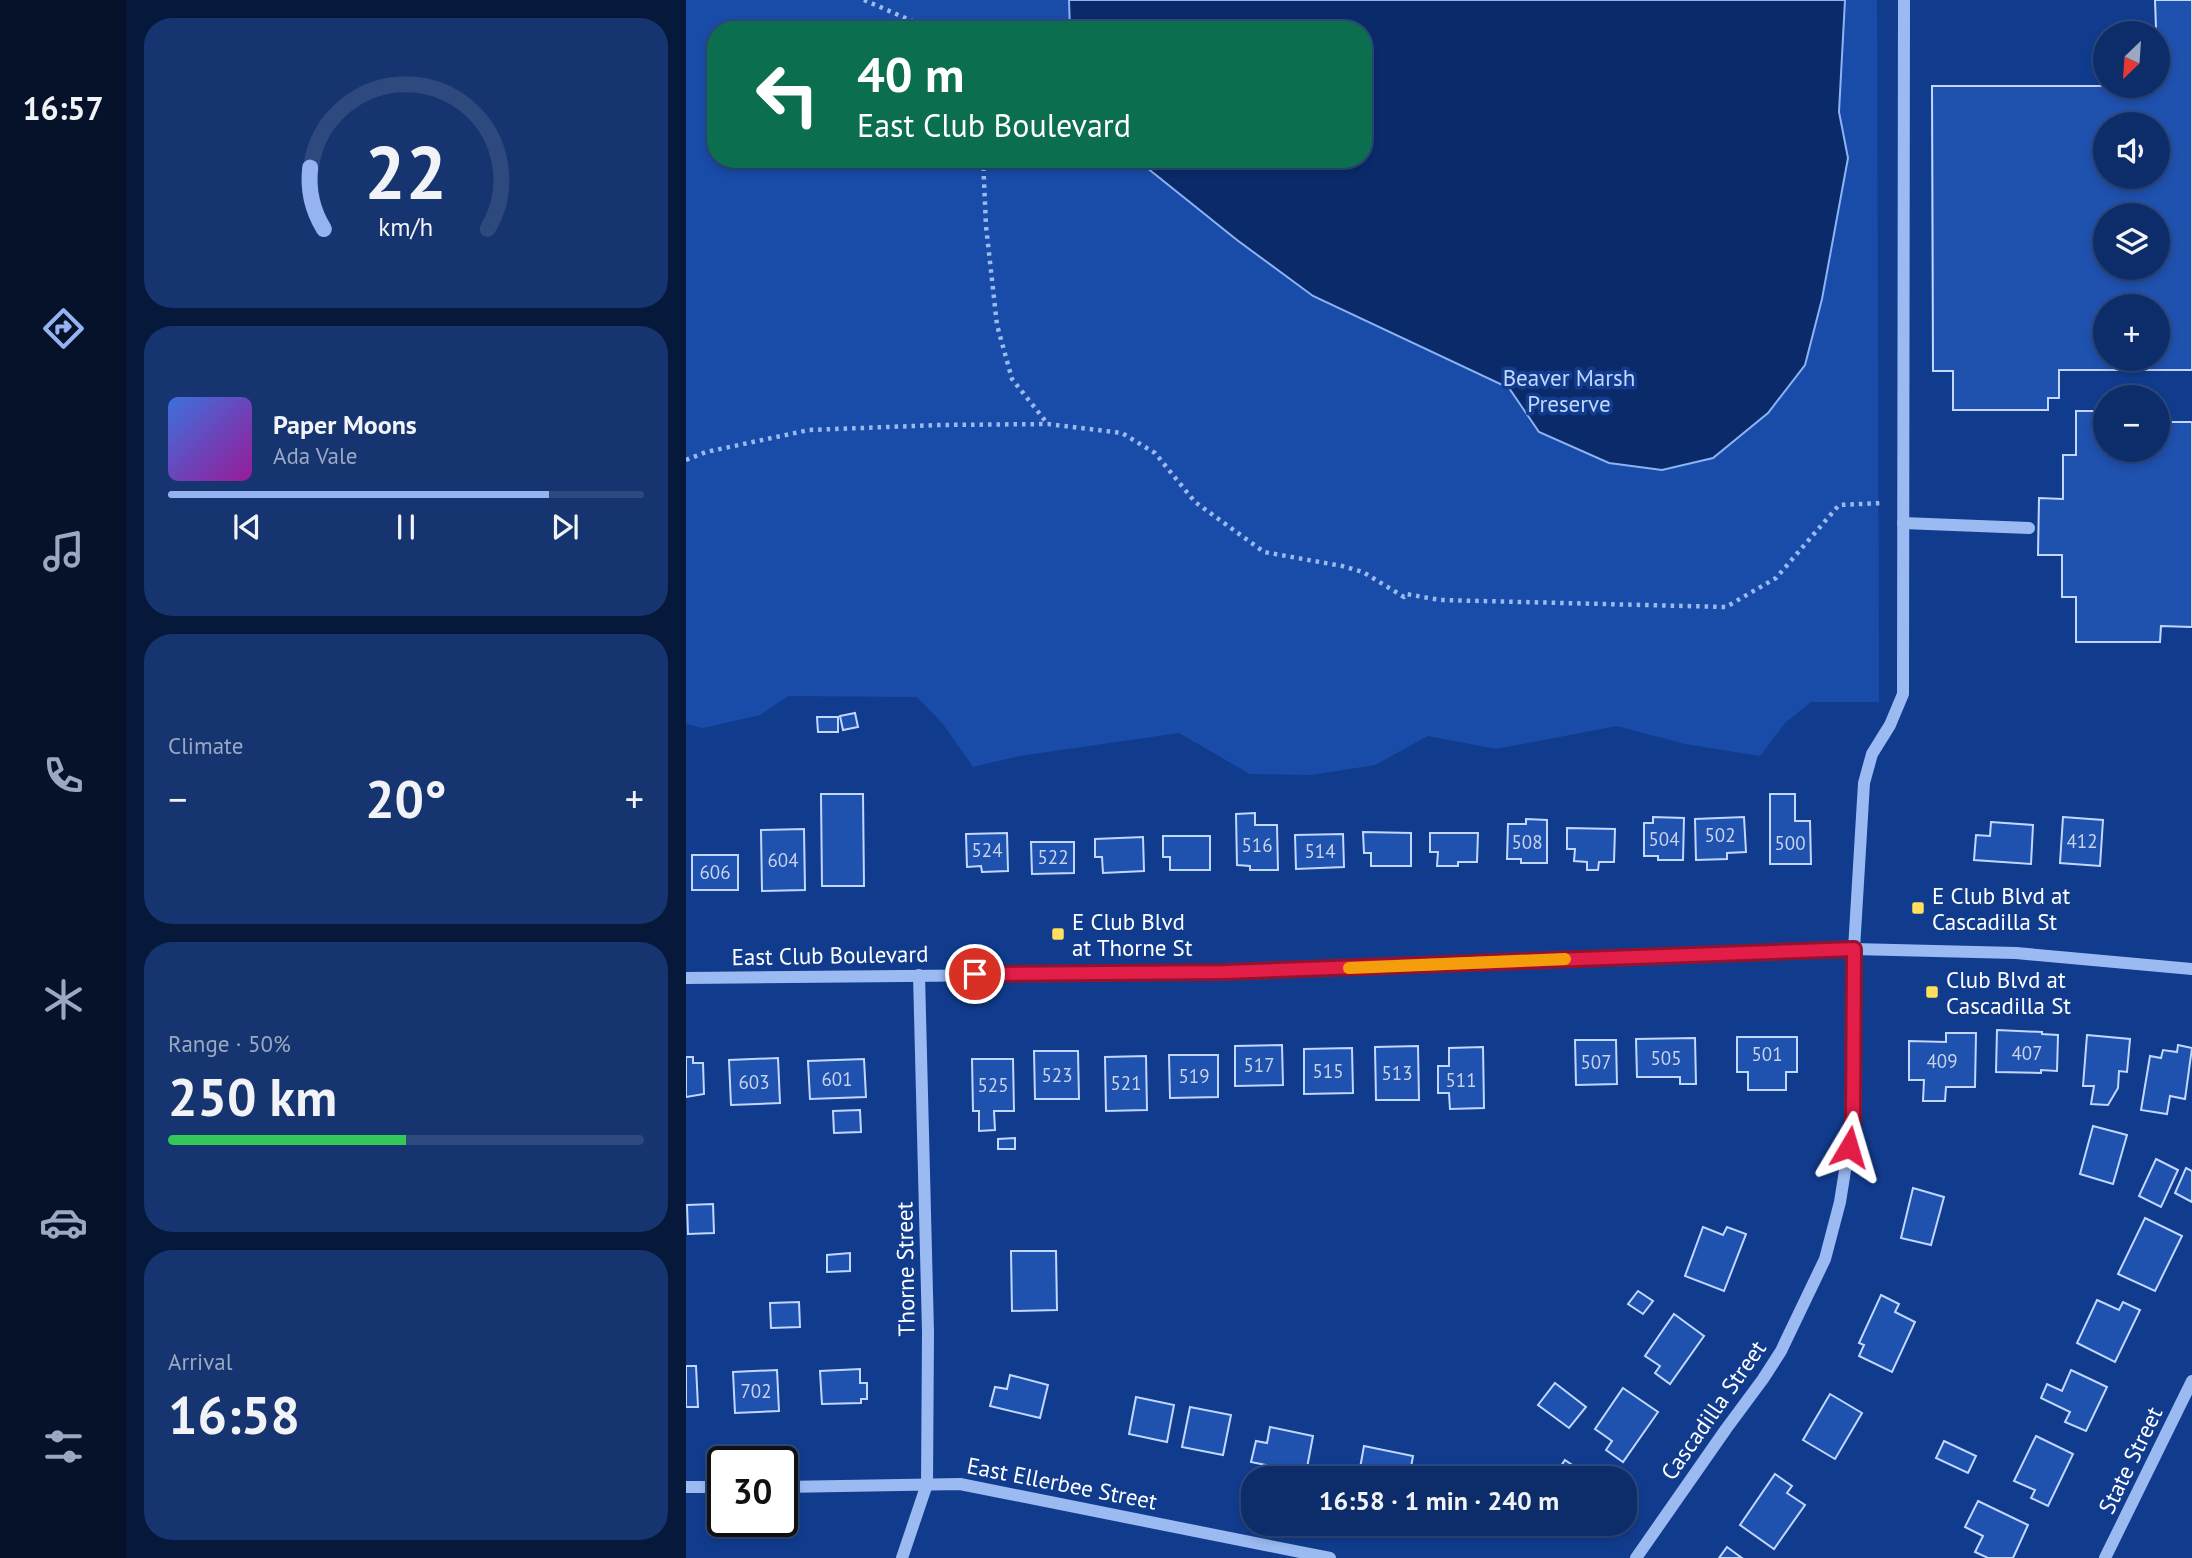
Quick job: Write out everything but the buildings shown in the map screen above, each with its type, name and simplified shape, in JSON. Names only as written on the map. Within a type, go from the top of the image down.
[{"type":"street","name":"Cascadilla Street","points":[[1636,1558],[1781,1351],[1825,1259],[1840,1202],[1853,1120],[1854,949],[1864,783],[1872,754],[1890,725],[1903,694],[1904,0]]},
{"type":"street","points":[[1903,523],[2029,528]]},
{"type":"street","name":"East Club Boulevard","points":[[686,978],[1225,972],[1854,949],[2016,953],[2192,969]]},
{"type":"street","name":"Thorne Street","points":[[902,1558],[927,1484],[928,1332],[919,975]]},
{"type":"street","name":"State Street","points":[[2105,1558],[2192,1381]]},
{"type":"street","name":"East Ellerbee Street","points":[[798,1487],[960,1484],[1330,1558]]},
{"type":"street","points":[[686,1488],[707,1487]]},
{"type":"path","points":[[864,0],[912,21]]},
{"type":"path","points":[[983,168],[986,226],[997,325],[1012,379],[1048,424]]},
{"type":"path","points":[[686,460],[706,452],[809,430],[1048,424],[1122,433],[1155,453],[1195,502],[1264,552],[1342,566],[1363,572],[1404,597],[1406,594],[1440,600],[1726,607],[1776,578],[1839,505],[1879,503]]},
{"type":"green space","name":"Beaver Marsh Preserve","points":[[686,0],[1877,0],[1879,702],[1811,702],[1785,723],[1760,756],[1685,744],[1617,726],[1496,749],[1428,736],[1375,765],[1311,775],[1250,774],[1179,733],[1019,756],[973,767],[943,724],[917,697],[788,696],[760,715],[703,728],[686,724]]},
{"type":"shaded area","points":[[1069,0],[1845,0],[1839,112],[1848,158],[1822,299],[1805,365],[1768,413],[1713,458],[1662,470],[1609,463],[1539,432],[1509,388],[1313,296],[1237,240],[1147,168],[1372,168],[1372,21],[1070,21]]},
{"type":"slow traffic","points":[[1349,968],[1565,959]]},
{"type":"place","name":"E Club Blvd at Cascadilla St","points":[[1918,908]]},
{"type":"place","name":"E Club Blvd at Thorne St","points":[[1058,934]]},
{"type":"place","name":"Club Blvd at Cascadilla St","points":[[1932,992]]},
{"type":"route","points":[[975,974],[1225,972],[1854,949],[1853,1120],[1849,1147]]}]
